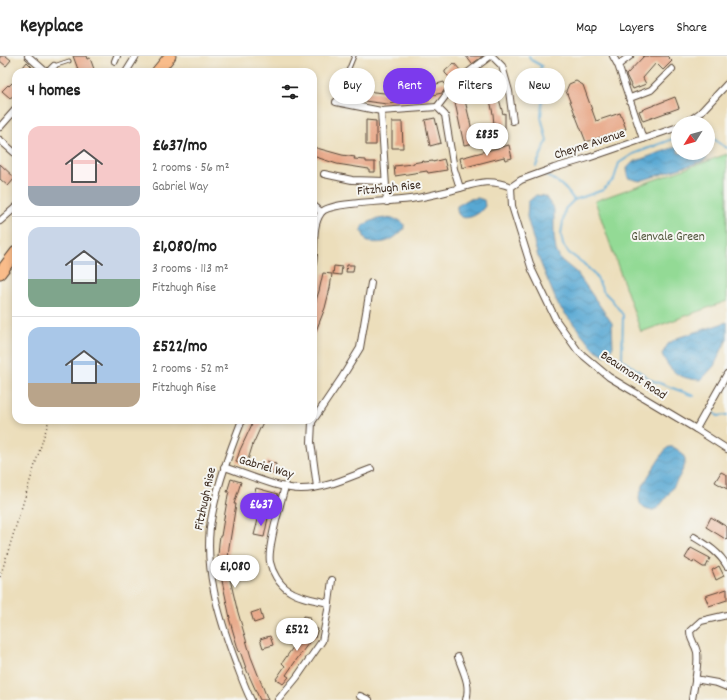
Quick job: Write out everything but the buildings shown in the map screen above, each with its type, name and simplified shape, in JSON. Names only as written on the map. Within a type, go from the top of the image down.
[{"type":"highway","points":[[160,68],[170,56]]},
{"type":"highway","points":[[0,272],[12,257]]},
{"type":"street","points":[[28,56],[42,68]]},
{"type":"street","points":[[128,68],[136,56]]},
{"type":"street","points":[[346,104],[380,111],[437,107],[457,81],[491,56],[502,66],[509,91],[513,121]]},
{"type":"street","points":[[613,56],[618,65],[630,98],[643,139]]},
{"type":"street","points":[[618,65],[630,56]]},
{"type":"street","points":[[630,98],[651,90],[672,70]]},
{"type":"street","points":[[696,116],[727,84]]},
{"type":"street","points":[[437,107],[444,115],[454,169],[460,188]]},
{"type":"street","points":[[380,111],[387,202]]},
{"type":"street","points":[[0,127],[12,114]]},
{"type":"street","name":"Cheyne Avenue","points":[[511,187],[521,180],[554,168],[671,129]]},
{"type":"street","points":[[0,140],[12,150]]},
{"type":"street","points":[[324,174],[352,180],[385,181]]},
{"type":"street","name":"Fitzhugh Rise","points":[[321,212],[328,207],[418,198],[480,182],[495,182],[511,187]]},
{"type":"street","name":"Beaumont Road","points":[[511,187],[512,206],[532,270],[556,320],[578,351],[609,377],[727,449]]},
{"type":"street","points":[[317,208],[321,212],[317,222]]},
{"type":"street","points":[[0,221],[12,210]]},
{"type":"street","points":[[317,415],[342,379],[360,348],[371,283]]},
{"type":"street","points":[[696,429],[727,374]]},
{"type":"street","name":"Fitzhugh Rise","points":[[240,424],[224,467],[211,516],[209,540],[212,579],[218,610],[227,639],[251,700]]},
{"type":"street","points":[[312,424],[311,442],[316,487]]},
{"type":"street","name":"Gabriel Way","points":[[224,467],[285,486],[300,489],[316,487],[334,482],[371,469]]},
{"type":"street","points":[[285,486],[272,542],[270,561],[275,576],[288,590],[305,598],[329,603]]},
{"type":"street","points":[[694,537],[708,545],[722,558],[727,566]]},
{"type":"street","points":[[278,700],[297,677],[322,641],[332,580]]},
{"type":"street","points":[[692,700],[695,680],[696,651],[690,638],[690,631],[701,621],[727,615]]},
{"type":"street","points":[[458,657],[467,680],[468,693],[466,700]]},
{"type":"street","points":[[695,680],[717,683],[727,687]]},
{"type":"street","points":[[360,696],[369,700]]},
{"type":"lane","points":[[349,68],[354,56]]},
{"type":"lane","points":[[54,66],[68,61]]},
{"type":"path","points":[[0,577],[48,424]]},
{"type":"green space","name":"Glenvale Green","points":[[727,154],[727,301],[641,332],[595,201],[710,160],[715,160],[715,158]]},
{"type":"water","points":[[671,148],[671,160],[704,160],[640,181],[628,178],[627,168],[633,162]]},
{"type":"water","points":[[536,195],[545,196],[554,209],[554,236],[556,250],[560,259],[577,273],[612,323],[613,347],[606,356],[594,349],[558,305],[538,257],[527,217],[528,202]]},
{"type":"water","points":[[478,198],[484,200],[485,206],[482,210],[468,218],[463,218],[460,216],[457,212],[457,206],[469,199]]},
{"type":"water","points":[[387,218],[399,220],[404,224],[404,229],[395,237],[387,241],[379,243],[367,242],[361,230],[363,225],[376,219]]},
{"type":"water","points":[[727,322],[727,339],[714,366],[701,380],[688,378],[677,374],[665,361],[662,354],[668,344],[677,338]]},
{"type":"water","points":[[668,447],[673,447],[682,453],[685,460],[684,467],[678,480],[659,506],[652,510],[645,509],[640,504],[640,493],[648,477]]},
{"type":"waterway","points":[[529,56],[531,60],[542,66],[536,74],[538,84],[543,90],[541,117],[547,141],[536,166]]},
{"type":"waterway","points":[[671,140],[633,154],[619,163],[614,179],[603,190],[574,200],[565,209],[561,234],[563,245],[569,253],[583,263],[595,275],[604,292],[623,315],[622,359],[651,380],[694,396]]},
{"type":"waterway","points":[[715,140],[727,148]]},
{"type":"waterway","points":[[542,174],[552,178],[560,184],[568,191],[574,200]]},
{"type":"waterway","points":[[712,411],[718,416],[727,415]]}]
